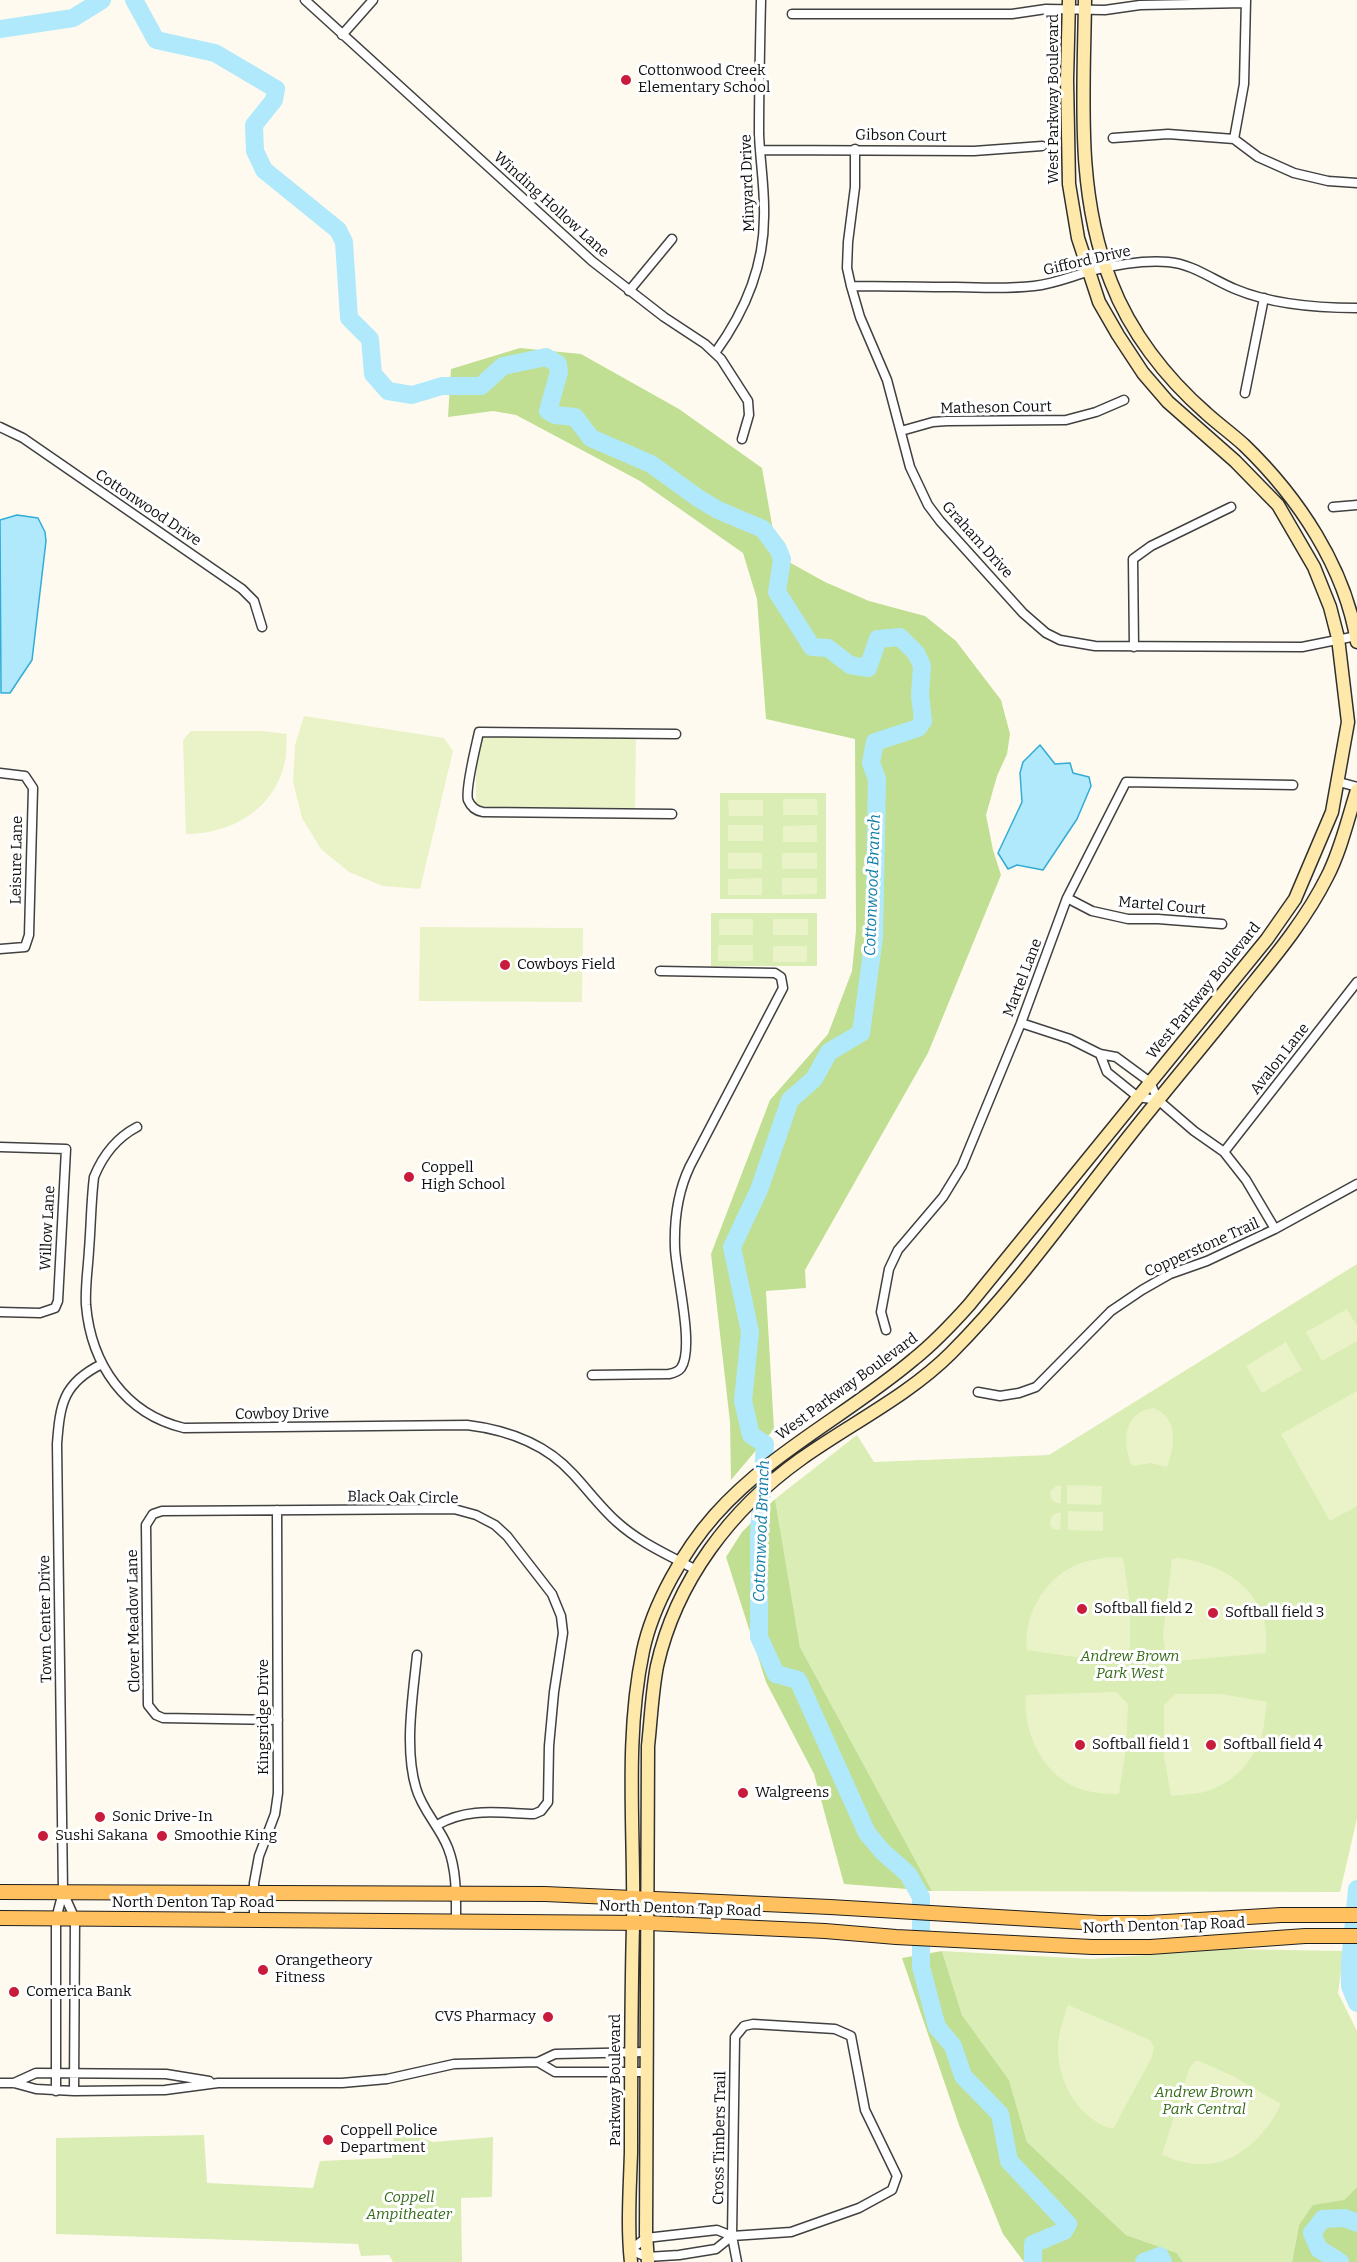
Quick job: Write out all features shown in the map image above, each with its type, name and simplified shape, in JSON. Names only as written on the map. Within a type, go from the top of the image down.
[{"type":"main road","name":"North Denton Tap Road","points":[[0,1892],[546,1894],[830,1906],[895,1912],[1099,1923],[1149,1923],[1305,1914],[1357,1915]]},
{"type":"main road","points":[[825,1931],[830,1906]]},
{"type":"main road","name":"North Denton Tap Road","points":[[0,1918],[648,1923],[1092,1947],[1150,1947],[1305,1936],[1357,1936]]},
{"type":"main road","points":[[1149,1923],[1150,1947]]},
{"type":"street","name":"Winding Hollow Lane","points":[[305,0],[592,261],[629,291],[715,353],[742,389],[748,401],[749,415],[742,439]]},
{"type":"street","points":[[342,35],[373,0]]},
{"type":"street","name":"Minyard Drive","points":[[715,353],[741,312],[757,271],[762,246],[765,214],[760,150],[761,0]]},
{"type":"street","points":[[792,14],[1012,14],[1069,5],[1085,5],[1105,10],[1140,5],[1246,2],[1244,84],[1234,139]]},
{"type":"street","name":"West Parkway Boulevard","points":[[633,1898],[633,1720],[638,1681],[643,1649],[652,1620],[681,1562],[714,1516],[782,1453],[904,1367],[949,1328],[1267,939],[1295,899],[1332,812],[1339,782],[1348,722],[1338,638],[1330,607],[1314,567],[1278,505],[1235,461],[1168,402],[1143,372],[1099,302],[1078,238],[1069,184],[1067,80],[1069,5]]},
{"type":"street","name":"West Parkway Boulevard","points":[[1085,5],[1085,176],[1090,210],[1111,283],[1140,338],[1166,374],[1205,413],[1243,444],[1281,484],[1307,520],[1328,556],[1357,638]]},
{"type":"street","points":[[1113,138],[1168,134],[1234,139],[1258,157],[1294,173],[1328,181],[1357,183]]},
{"type":"street","name":"Gibson Court","points":[[760,150],[974,151],[1042,146]]},
{"type":"street","name":"Graham Drive","points":[[855,149],[855,187],[848,242],[851,286],[860,317],[887,380],[910,467],[928,505],[940,521],[1023,613],[1046,633],[1060,640],[1095,646],[1302,647],[1338,638],[1357,638]]},
{"type":"street","points":[[629,291],[672,239]]},
{"type":"street","name":"Gifford Drive","points":[[851,286],[997,288],[1034,286],[1067,280],[1089,271],[1138,263],[1170,262],[1199,270],[1235,289],[1264,298],[1319,308],[1357,308]]},
{"type":"street","points":[[1245,393],[1264,298]]},
{"type":"street","name":"Matheson Court","points":[[901,431],[933,422],[946,421],[1066,420],[1096,412],[1124,400]]},
{"type":"street","name":"Cottonwood Drive","points":[[0,427],[23,438],[242,589],[254,601],[262,627]]},
{"type":"street","points":[[1333,507],[1357,505]]},
{"type":"street","points":[[1134,647],[1133,560],[1151,546],[1231,507]]},
{"type":"street","points":[[672,814],[483,812],[473,808],[469,803],[468,792],[479,732],[676,734]]},
{"type":"street","name":"Leisure Lane","points":[[0,773],[25,776],[33,788],[29,936],[25,947],[0,949]]},
{"type":"street","name":"Martel Lane","points":[[886,1330],[881,1312],[889,1269],[898,1250],[943,1197],[962,1166],[1021,1023],[1067,898],[1126,782],[1293,785]]},
{"type":"street","points":[[1339,782],[1357,788]]},
{"type":"street","name":"West Parkway Boulevard","points":[[648,1923],[648,1746],[652,1699],[664,1639],[677,1606],[696,1570],[733,1521],[782,1474],[915,1383],[948,1356],[986,1317],[1158,1100],[1291,938],[1328,876],[1357,788]]},
{"type":"street","name":"Martel Court","points":[[1067,898],[1092,911],[1128,919],[1222,924]]},
{"type":"street","points":[[592,1375],[669,1374],[677,1371],[684,1362],[687,1341],[675,1247],[676,1215],[680,1191],[690,1166],[783,988],[781,977],[775,973],[660,971]]},
{"type":"street","name":"Avalon Lane","points":[[1224,1152],[1357,982]]},
{"type":"street","points":[[1021,1023],[1070,1039],[1100,1054],[1116,1057],[1150,1083],[1158,1100],[1194,1131],[1224,1152],[1246,1180],[1275,1229]]},
{"type":"street","points":[[1100,1054],[1107,1071],[1138,1097],[1158,1100]]},
{"type":"street","name":"Cowboy Drive","points":[[136,1127],[115,1143],[100,1162],[94,1177],[86,1302],[91,1333],[102,1364],[114,1384],[141,1409],[156,1419],[184,1428],[467,1425],[496,1429],[530,1441],[557,1458],[616,1521],[643,1542],[696,1570]]},
{"type":"street","name":"Willow Lane","points":[[0,1147],[66,1149],[58,1300],[55,1308],[40,1313],[0,1312]]},
{"type":"street","name":"Copperstone Trail","points":[[978,1392],[1000,1396],[1036,1387],[1111,1311],[1142,1290],[1170,1274],[1207,1261],[1275,1229],[1357,1184]]},
{"type":"street","name":"Town Center Drive","points":[[56,2091],[56,1919],[63,1892],[57,1444],[59,1412],[70,1387],[83,1373],[102,1364]]},
{"type":"street","name":"Black Oak Circle","points":[[146,1524],[153,1514],[162,1511],[454,1509],[476,1515],[495,1525],[507,1536],[552,1594],[561,1616],[563,1633],[552,1713],[548,1802],[541,1811],[534,1814],[468,1813],[452,1816],[437,1825]]},
{"type":"street","name":"Kingsridge Drive","points":[[254,1920],[254,1894],[259,1856],[275,1814],[278,1793],[276,1510]]},
{"type":"street","name":"Clover Meadow Lane","points":[[146,1524],[148,1705],[156,1715],[164,1718],[278,1720]]},
{"type":"street","points":[[417,1655],[412,1707],[412,1771],[420,1800],[437,1825],[448,1849],[456,1883],[456,1921]]},
{"type":"street","name":"Town Center Drive","points":[[63,1892],[75,1919],[74,2091]]},
{"type":"street","name":"Parkway Boulevard","points":[[630,2256],[633,1898]]},
{"type":"street","name":"Parkway Boulevard","points":[[647,2259],[648,1923]]},
{"type":"street","name":"Cross Timbers Trail","points":[[732,2236],[791,2232],[859,2208],[892,2190],[897,2176],[865,2110],[850,2036],[835,2029],[753,2024],[744,2026],[735,2037],[732,2236],[737,2262]]},
{"type":"street","points":[[0,2083],[14,2083],[36,2089],[74,2091],[165,2090],[218,2083],[342,2083],[387,2079],[454,2064],[538,2062],[555,2054],[647,2052]]},
{"type":"street","points":[[538,2062],[555,2072],[647,2072]]},
{"type":"street","points":[[14,2083],[36,2073],[166,2073],[218,2083]]},
{"type":"street","points":[[717,2230],[732,2236],[716,2249],[647,2259],[630,2256],[646,2238],[717,2230]]},
{"type":"green space","points":[[520,348],[581,354],[679,409],[762,468],[773,530],[789,562],[825,582],[869,601],[925,616],[956,641],[1001,700],[1010,734],[1007,754],[997,776],[986,815],[1001,875],[928,1053],[805,1270],[806,1288],[766,1291],[774,1429],[731,1480],[730,1422],[711,1254],[770,1100],[828,1034],[852,971],[856,931],[855,739],[766,719],[757,599],[743,553],[640,481],[516,415],[493,411],[448,417],[451,369]]},
{"type":"green space","points":[[304,716],[444,738],[453,751],[420,889],[383,886],[349,872],[321,849],[302,818],[293,782],[295,745]]},
{"type":"green space","points":[[191,731],[263,731],[287,734],[285,762],[279,779],[261,806],[234,824],[219,830],[186,834],[183,740]]},
{"type":"green space","points":[[476,735],[636,737],[635,808],[476,807]]},
{"type":"green space","points":[[720,793],[826,793],[826,899],[720,899]]},
{"type":"green space","points":[[783,799],[817,799],[818,815],[783,815]]},
{"type":"green space","points":[[728,800],[763,800],[763,816],[729,816]]},
{"type":"green space","points":[[728,825],[763,825],[763,841],[728,841]]},
{"type":"green space","points":[[817,825],[817,842],[783,842],[783,826]]},
{"type":"green space","points":[[728,853],[762,853],[762,869],[728,869]]},
{"type":"green space","points":[[782,853],[817,853],[817,869],[782,869]]},
{"type":"green space","points":[[762,878],[762,895],[728,895],[728,879]]},
{"type":"green space","points":[[782,878],[817,878],[817,894],[782,895]]},
{"type":"green space","points":[[711,913],[817,913],[817,966],[711,966]]},
{"type":"green space","points":[[719,919],[753,919],[753,935],[719,935]]},
{"type":"green space","points":[[773,919],[808,919],[808,935],[773,935]]},
{"type":"green space","points":[[420,927],[583,928],[582,1002],[419,1001]]},
{"type":"green space","points":[[718,945],[753,945],[753,961],[718,961]]},
{"type":"green space","points":[[773,946],[807,946],[807,962],[773,962]]},
{"type":"green space","name":"Andrew Brown Park West","points":[[1357,1264],[1357,1819],[1340,1892],[932,1891],[800,1647],[775,1499],[857,1435],[874,1462],[1049,1455]]},
{"type":"green space","points":[[1347,1309],[1357,1326],[1357,1341],[1322,1361],[1306,1332]]},
{"type":"green space","points":[[1286,1342],[1302,1370],[1262,1393],[1246,1366]]},
{"type":"green space","points":[[1357,1391],[1357,1506],[1330,1521],[1281,1434]]},
{"type":"green space","points":[[1154,1408],[1168,1419],[1173,1434],[1172,1450],[1167,1467],[1151,1463],[1132,1466],[1126,1438],[1131,1422],[1144,1410]]},
{"type":"green space","points":[[1067,1485],[1102,1486],[1101,1505],[1067,1504]]},
{"type":"green space","points":[[1056,1486],[1061,1486],[1061,1503],[1056,1503],[1051,1499],[1050,1492]]},
{"type":"green space","points":[[775,1499],[800,1647],[932,1891],[844,1884],[814,1774],[766,1682],[726,1557],[742,1532]]},
{"type":"green space","points":[[1068,1511],[1103,1512],[1103,1531],[1068,1530]]},
{"type":"green space","points":[[1056,1513],[1061,1513],[1060,1530],[1053,1529],[1050,1525],[1051,1517]]},
{"type":"green space","name":"Softball field 2","points":[[1109,1557],[1123,1558],[1130,1605],[1130,1648],[1120,1657],[1103,1661],[1027,1650],[1028,1626],[1044,1591],[1061,1574],[1076,1565]]},
{"type":"green space","name":"Softball field 3","points":[[1178,1558],[1206,1564],[1231,1576],[1242,1585],[1258,1606],[1264,1620],[1266,1653],[1175,1661],[1165,1650],[1163,1634],[1172,1559]]},
{"type":"green space","name":"Softball field 1","points":[[1116,1692],[1128,1704],[1126,1747],[1119,1794],[1098,1793],[1077,1788],[1054,1773],[1037,1750],[1028,1723],[1026,1695]]},
{"type":"green space","name":"Softball field 4","points":[[1175,1694],[1221,1694],[1267,1702],[1262,1735],[1254,1754],[1241,1771],[1214,1789],[1171,1796],[1164,1756],[1164,1705]]},
{"type":"green space","name":"Andrew Brown Park Central","points":[[1228,1949],[1344,1951],[1338,1993],[1357,2031],[1357,2187],[1344,2200],[1299,2225],[1292,2262],[1183,2262],[1177,2253],[1126,2235],[1027,2142],[1009,2080],[962,2015],[942,1951],[1092,1959]]},
{"type":"green space","points":[[942,1951],[962,2015],[1009,2080],[1027,2142],[1126,2235],[1177,2253],[1183,2262],[1024,2262],[1003,2234],[959,2125],[902,1958]]},
{"type":"green space","points":[[1068,2005],[1150,2040],[1154,2047],[1152,2057],[1113,2129],[1100,2124],[1078,2105],[1063,2079],[1058,2050],[1060,2032]]},
{"type":"green space","points":[[1195,2061],[1233,2076],[1281,2104],[1274,2118],[1254,2142],[1243,2151],[1216,2163],[1184,2162],[1162,2155],[1189,2069]]},
{"type":"green space","name":"Coppell Ampitheater","points":[[394,2128],[433,2142],[493,2137],[492,2197],[461,2198],[462,2262],[393,2262],[389,2255],[361,2256],[358,2244],[56,2234],[56,2138],[204,2135],[207,2183],[313,2188],[320,2161],[392,2158]]},
{"type":"green space","points":[[1357,2187],[1357,2262],[1292,2262],[1299,2225],[1313,2205],[1344,2200]]},
{"type":"water","points":[[17,515],[38,518],[45,532],[46,541],[32,660],[10,693],[1,693],[0,520]]},
{"type":"water","points":[[1040,745],[1055,764],[1070,763],[1073,773],[1089,777],[1091,786],[1077,819],[1043,870],[1017,865],[1008,869],[998,853],[1022,802],[1020,773],[1023,762]]},
{"type":"waterway","name":"Cottonwood Branch","points":[[0,29],[73,18],[102,0]]},
{"type":"waterway","name":"Cottonwood Branch","points":[[134,0],[156,40],[215,53],[276,89],[274,100],[254,125],[255,151],[264,170],[338,230],[344,242],[349,318],[370,339],[373,374],[388,391],[412,395],[442,386],[481,386],[503,366],[546,357],[558,364],[559,372],[548,411],[555,415],[575,417],[591,438],[651,464],[718,510],[763,529],[778,549],[782,559],[777,592],[812,647],[828,648],[850,665],[868,668],[878,639],[900,637],[916,653],[922,666],[920,695],[923,721],[918,728],[875,742],[871,763],[877,779],[874,937],[861,1033],[829,1052],[814,1079],[790,1100],[759,1190],[732,1247],[750,1332],[743,1401],[751,1435],[765,1444],[759,1535],[759,1637],[776,1674],[798,1680],[867,1833],[883,1852],[908,1874],[921,1897],[921,1967],[937,2027],[953,2046],[963,2076],[1000,2114],[1009,2161],[1068,2224],[1064,2231],[1033,2244],[1033,2262]]},
{"type":"waterway","points":[[1357,1889],[1350,1963],[1350,1986],[1357,2003]]},
{"type":"waterway","name":"Cottonwood Branch","points":[[1340,2262],[1319,2249],[1312,2233],[1323,2219],[1345,2218],[1357,2223]]},
{"type":"waterway","name":"Cottonwood Branch","points":[[1144,2262],[1160,2256],[1163,2262]]},
{"type":"place","name":"Cottonwood Creek Elementary School","points":[[626,80]]},
{"type":"place","name":"Cowboys Field","points":[[505,965]]},
{"type":"place","name":"Coppell High School","points":[[409,1177]]},
{"type":"place","name":"Softball field 2","points":[[1082,1609]]},
{"type":"place","name":"Softball field 3","points":[[1213,1613]]},
{"type":"place","name":"Softball field 1","points":[[1080,1745]]},
{"type":"place","name":"Softball field 4","points":[[1211,1745]]},
{"type":"place","name":"Walgreens","points":[[743,1793]]},
{"type":"place","name":"Sonic Drive-In","points":[[100,1817]]},
{"type":"place","name":"Sushi Sakana","points":[[43,1836]]},
{"type":"place","name":"Smoothie King","points":[[162,1836]]},
{"type":"place","name":"Orangetheory Fitness","points":[[263,1970]]},
{"type":"place","name":"Comerica Bank","points":[[14,1992]]},
{"type":"place","name":"CVS Pharmacy","points":[[548,2017]]},
{"type":"place","name":"Coppell Police Department","points":[[328,2140]]}]
